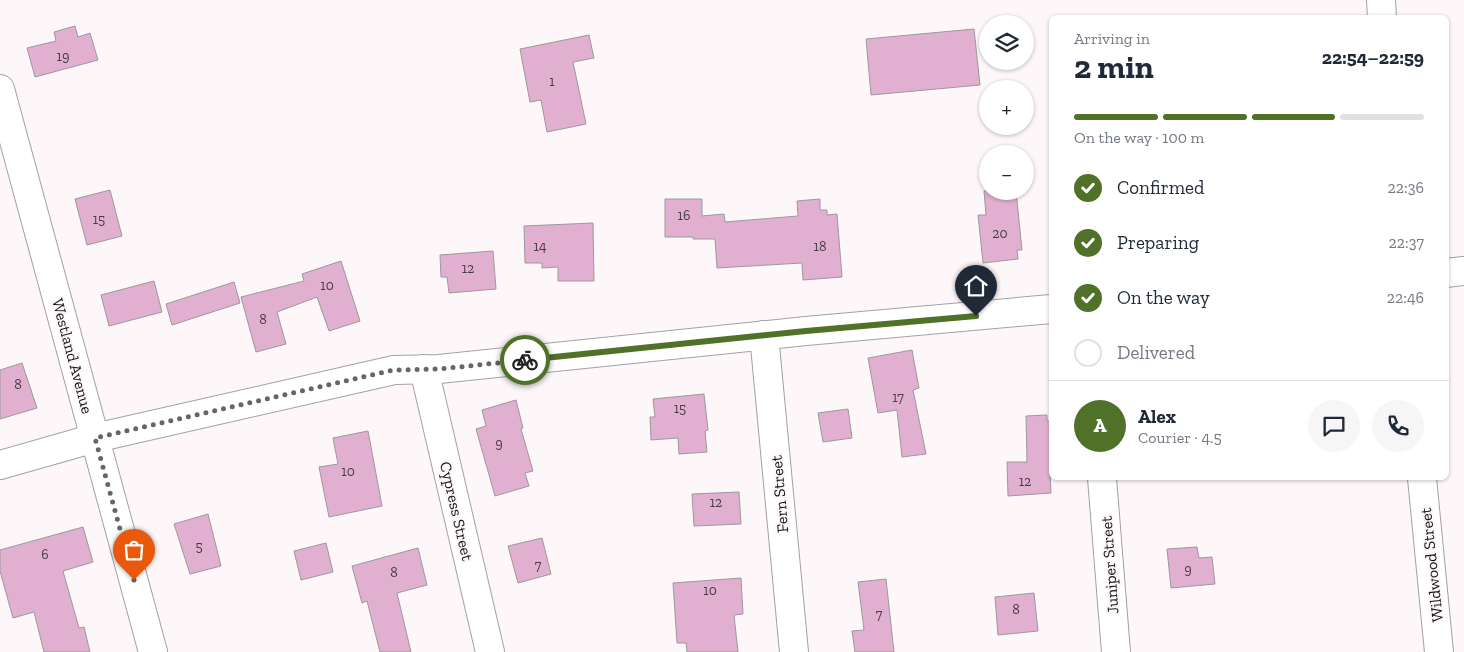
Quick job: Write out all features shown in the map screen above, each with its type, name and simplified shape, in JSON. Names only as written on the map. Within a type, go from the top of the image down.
[{"type":"street","points":[[1381,0],[1382,15]]},
{"type":"street","name":"Westland Avenue","points":[[0,89],[7,138],[95,438],[153,652]]},
{"type":"street","points":[[1449,273],[1464,271]]},
{"type":"street","points":[[0,466],[95,438],[394,370],[424,369],[1049,310]]},
{"type":"street","name":"Fern Street","points":[[764,336],[794,652]]},
{"type":"street","name":"Cypress Street","points":[[424,369],[490,652]]},
{"type":"street","name":"Juniper Street","points":[[1102,480],[1116,652]]},
{"type":"street","name":"Wildwood Street","points":[[1422,480],[1439,652]]},
{"type":"building","points":[[75,26],[78,37],[90,33],[98,60],[35,77],[27,48],[56,41],[54,32]]},
{"type":"building","points":[[974,29],[979,85],[871,95],[866,39]]},
{"type":"building","points":[[589,35],[594,58],[573,62],[586,124],[547,132],[541,100],[530,102],[520,49]]},
{"type":"building","points":[[110,190],[122,236],[87,245],[75,199]]},
{"type":"building","points":[[665,199],[702,199],[702,216],[724,214],[725,222],[798,216],[797,201],[820,199],[820,210],[827,210],[827,215],[837,214],[842,277],[803,280],[802,263],[717,268],[715,239],[665,237]]},
{"type":"building","points":[[985,200],[1017,200],[1022,250],[1017,250],[1018,259],[983,263],[978,215],[986,215]]},
{"type":"building","points":[[593,223],[594,281],[558,281],[558,267],[542,268],[542,263],[525,263],[524,226]]},
{"type":"building","points":[[493,251],[496,289],[449,293],[447,277],[441,277],[440,255]]},
{"type":"building","points":[[341,261],[360,321],[329,331],[317,297],[277,312],[286,344],[256,352],[241,297],[304,281],[302,274]]},
{"type":"building","points":[[154,281],[162,312],[109,326],[101,295]]},
{"type":"building","points":[[234,282],[240,303],[172,325],[166,304]]},
{"type":"building","points":[[912,350],[919,388],[913,390],[926,454],[902,457],[897,410],[878,413],[868,358]]},
{"type":"building","points":[[22,363],[37,408],[0,419],[0,370]]},
{"type":"building","points":[[704,394],[708,430],[705,431],[707,452],[679,454],[678,438],[651,440],[650,417],[655,417],[653,399]]},
{"type":"building","points":[[516,400],[523,428],[521,429],[533,471],[525,473],[529,486],[495,496],[476,429],[486,426],[482,410]]},
{"type":"building","points":[[848,409],[852,438],[823,442],[818,413]]},
{"type":"building","points":[[1047,415],[1047,421],[1049,421],[1049,480],[1051,493],[1008,496],[1007,462],[1027,462],[1026,416]]},
{"type":"building","points":[[368,431],[382,506],[329,517],[319,467],[338,464],[333,438]]},
{"type":"building","points":[[739,492],[741,524],[694,526],[692,494]]},
{"type":"building","points":[[208,514],[221,566],[190,574],[174,524]]},
{"type":"building","points":[[83,527],[93,562],[63,571],[79,628],[84,627],[90,652],[44,652],[34,612],[13,618],[0,571],[0,550]]},
{"type":"building","points":[[542,538],[551,574],[518,583],[508,546]]},
{"type":"building","points":[[326,543],[333,572],[301,580],[294,551]]},
{"type":"building","points":[[1197,547],[1199,558],[1212,557],[1215,584],[1171,588],[1167,549]]},
{"type":"building","points":[[418,548],[427,585],[397,593],[411,652],[380,652],[367,601],[362,603],[352,566]]},
{"type":"building","points":[[741,578],[743,614],[734,615],[738,652],[687,652],[686,643],[677,643],[673,583]]},
{"type":"building","points":[[886,579],[894,652],[855,652],[852,631],[864,630],[858,582]]},
{"type":"building","points":[[1034,593],[1038,631],[998,635],[995,597]]},
{"type":"way so far","points":[[134,580],[95,438],[394,370],[440,369],[525,360]]},
{"type":"route","points":[[525,360],[806,331],[976,316]]}]
